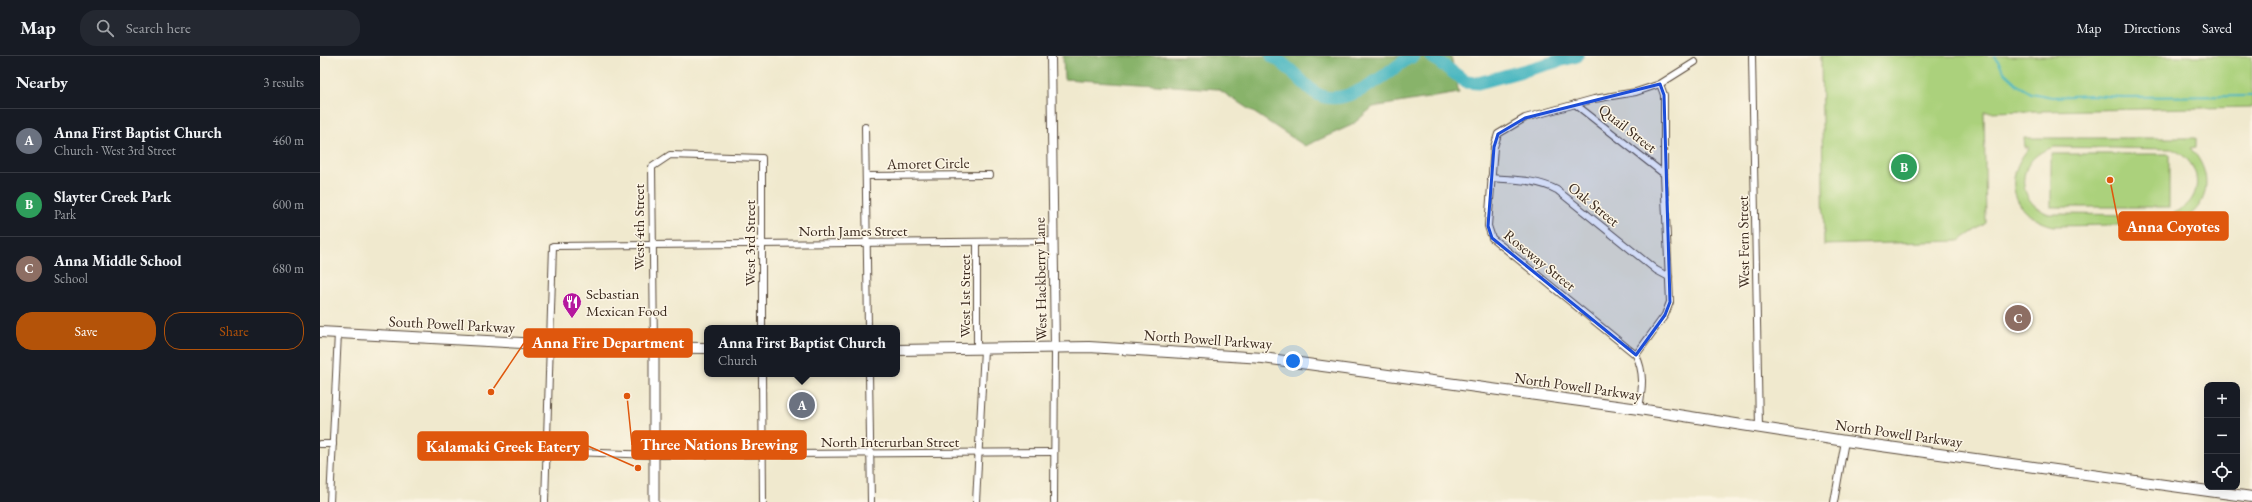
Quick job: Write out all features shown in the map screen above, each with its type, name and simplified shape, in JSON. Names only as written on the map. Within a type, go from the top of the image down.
[{"type":"main road","name":"South Powell Parkway","points":[[320,332],[654,348]]},
{"type":"main road","name":"North Powell Parkway","points":[[900,350],[1105,347],[1263,358],[1639,409],[1845,441],[2252,497]]},
{"type":"main road","points":[[654,348],[704,348]]},
{"type":"main road","name":"West 4th Street","points":[[654,348],[654,502]]},
{"type":"street","name":"West Hackberry Lane","points":[[1052,56],[1055,348],[1054,502]]},
{"type":"street","name":"West Fern Street","points":[[1752,56],[1760,427]]},
{"type":"street","name":"Roseway Street","points":[[1636,355],[1492,238],[1488,226],[1494,147],[1498,134],[1525,118],[1575,104],[1636,92],[1660,84],[1695,62]]},
{"type":"street","points":[[1639,409],[1643,382],[1642,368],[1636,355],[1665,315],[1670,302],[1664,174],[1664,96],[1660,84]]},
{"type":"street","name":"Quail Street","points":[[1575,104],[1664,174]]},
{"type":"street","points":[[865,127],[868,325]]},
{"type":"street","name":"West 3rd Street","points":[[652,167],[670,155],[762,158],[762,325]]},
{"type":"street","name":"West 4th Street","points":[[652,167],[654,348]]},
{"type":"street","name":"Amoret Circle","points":[[866,176],[990,175]]},
{"type":"street","name":"Oak Street","points":[[1491,178],[1543,183],[1557,190],[1656,270],[1669,277]]},
{"type":"street","name":"North James Street","points":[[550,344],[553,246],[762,243],[978,243],[1054,241]]},
{"type":"street","name":"West 1st Street","points":[[976,502],[980,349],[978,243]]},
{"type":"street","points":[[330,502],[338,333]]},
{"type":"street","points":[[545,502],[550,344]]},
{"type":"street","points":[[762,377],[762,502]]},
{"type":"street","points":[[869,377],[871,502]]},
{"type":"street","points":[[1834,502],[1845,441]]},
{"type":"street","points":[[320,444],[333,444]]},
{"type":"street","name":"North Interurban Street","points":[[546,451],[654,455],[977,454],[1054,452]]},
{"type":"highlighted area","points":[[1660,84],[1664,95],[1670,302],[1665,315],[1636,355],[1492,238],[1488,226],[1494,147],[1498,134],[1525,118]]},
{"type":"green space","points":[[1063,56],[1451,56],[1459,93],[1373,107],[1352,125],[1305,146],[1218,89],[1064,79]]},
{"type":"green space","points":[[1821,56],[2252,56],[2252,107],[1984,112],[1986,223],[1959,241],[1824,245]]},
{"type":"green space","points":[[2024,138],[2196,138],[2196,147],[2190,148],[2204,170],[2206,181],[2205,192],[2201,203],[2194,212],[2184,219],[2171,224],[2054,226],[2040,221],[2028,214],[2020,205],[2015,194],[2014,183],[2016,171],[2021,159],[2030,147],[2025,147]],"holes":[[[2055,147],[2172,149],[2183,156],[2191,165],[2196,174],[2196,185],[2194,195],[2188,203],[2179,210],[2167,215],[2049,214],[2037,207],[2029,199],[2025,189],[2024,178],[2027,168],[2033,159],[2042,152]]]},
{"type":"green space","points":[[2051,154],[2169,154],[2169,207],[2051,207]]},
{"type":"waterway","points":[[1272,56],[1314,92],[1325,97],[1337,98],[1350,95],[1363,89],[1407,59],[1414,56]]},
{"type":"waterway","points":[[1431,56],[1466,82],[1478,83],[1577,56]]},
{"type":"waterway","points":[[1995,56],[2005,73],[2019,86],[2031,93],[2052,97],[2090,95],[2123,97],[2252,96]]},
{"type":"place","name":"Slayter Creek Park","points":[[1904,167]]},
{"type":"place","name":"Anna Coyotes","points":[[2110,180]]},
{"type":"place","name":"Anna Middle School","points":[[2018,318]]},
{"type":"place","name":"Sebastian Mexican Food","points":[[572,319]]},
{"type":"place","name":"Anna Fire Department","points":[[491,392]]},
{"type":"place","name":"Three Nations Brewing","points":[[627,396]]},
{"type":"place","name":"Anna First Baptist Church","points":[[802,405]]},
{"type":"place","name":"Kalamaki Greek Eatery","points":[[638,468]]}]
